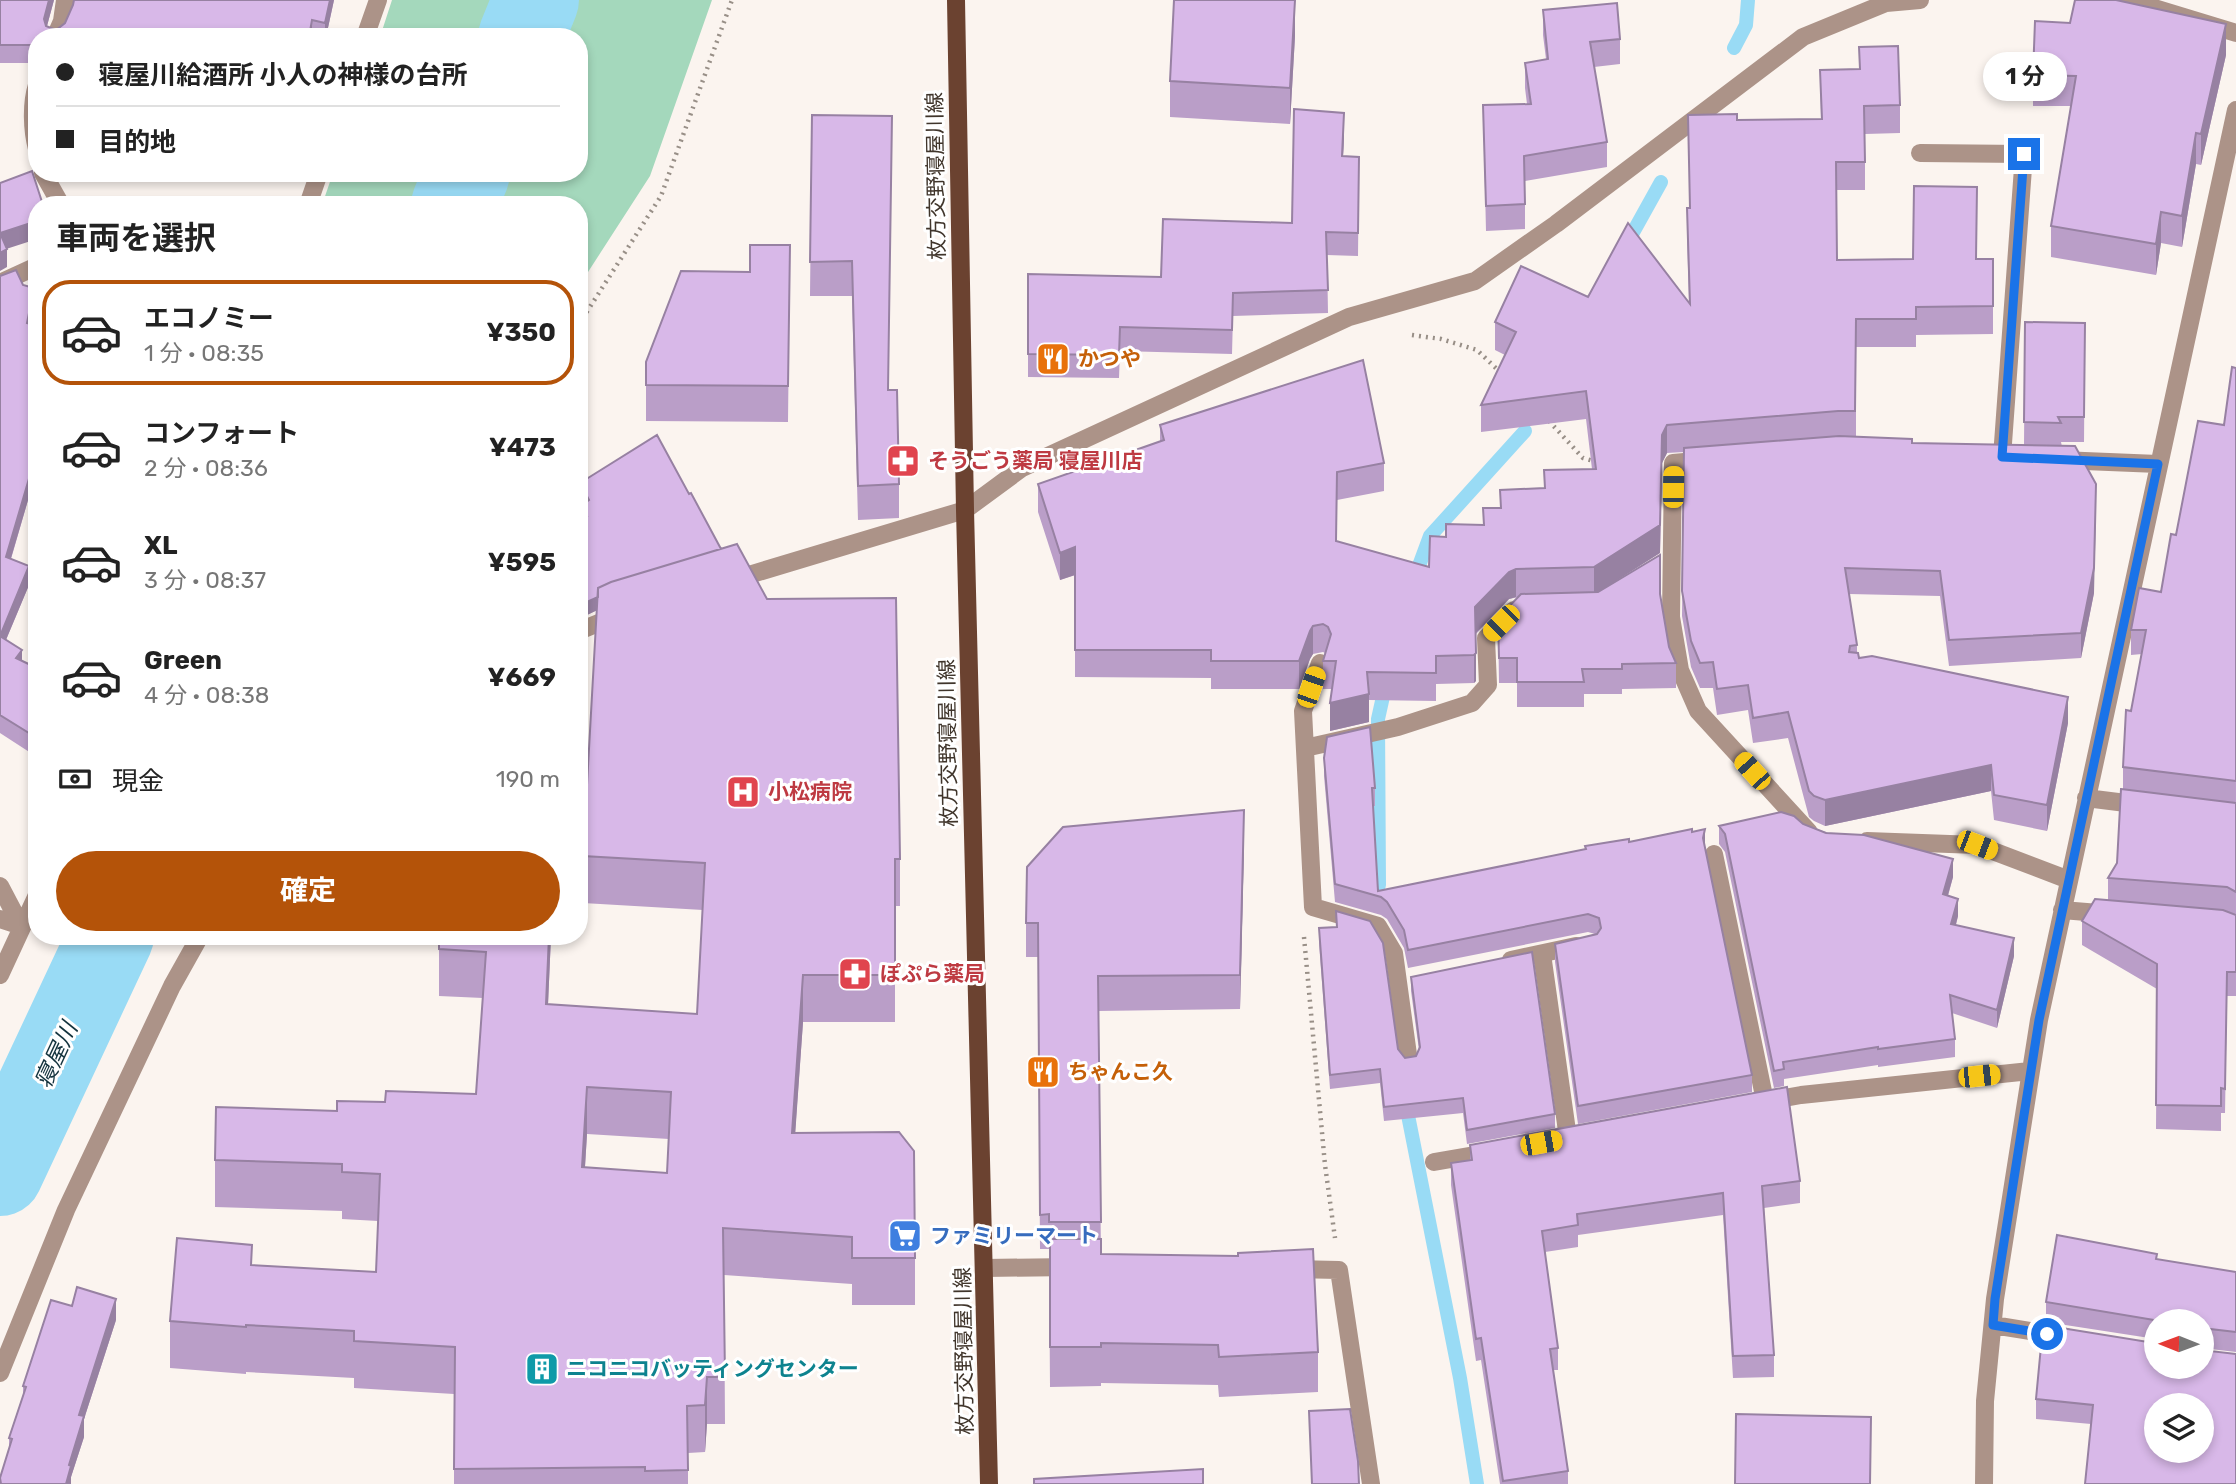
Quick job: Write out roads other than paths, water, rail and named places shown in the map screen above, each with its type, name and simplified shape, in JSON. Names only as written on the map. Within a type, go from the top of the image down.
[{"type":"main road","name":"枚方交野寝屋川線","points":[[956,0],[965,510],[989,1484]]},
{"type":"street","points":[[368,28],[378,0]]},
{"type":"street","points":[[713,586],[965,510],[1021,468],[1349,317],[1475,281],[1556,224],[1803,37],[1886,3],[1920,0]]},
{"type":"street","points":[[2128,0],[2236,33]]},
{"type":"street","points":[[59,28],[69,1]]},
{"type":"street","points":[[1984,1484],[1985,1401],[1995,1299],[2030,1071],[2086,798],[2236,110]]},
{"type":"street","points":[[1920,153],[2024,154],[2002,457]]},
{"type":"street","points":[[0,283],[28,270]]},
{"type":"street","points":[[1728,458],[1673,463],[1671,617],[1680,670],[1698,711],[1807,831],[1836,840],[1977,845],[2069,880]]},
{"type":"street","points":[[2041,459],[2158,464]]},
{"type":"street","points":[[1650,572],[1672,559]]},
{"type":"street","points":[[1305,748],[1366,736],[1472,703],[1488,685],[1486,638],[1517,608],[1530,608]]},
{"type":"street","points":[[588,627],[633,610]]},
{"type":"street","points":[[1320,663],[1303,711],[1313,907],[1378,926],[1394,953],[1404,981],[1409,1062]]},
{"type":"street","points":[[2086,798],[2154,807]]},
{"type":"street","points":[[1714,854],[1759,1102],[1814,1093],[2030,1071]]},
{"type":"street","points":[[0,886],[21,926]]},
{"type":"street","points":[[2062,910],[2130,916]]},
{"type":"street","points":[[0,975],[28,912]]},
{"type":"street","points":[[0,919],[21,926]]},
{"type":"street","points":[[1489,964],[1590,943]]},
{"type":"street","points":[[0,1373],[66,1210],[172,986],[195,945]]},
{"type":"street","points":[[1542,954],[1568,1138]]},
{"type":"street","points":[[1434,1162],[1514,1148]]},
{"type":"street","points":[[985,1268],[1089,1267]]},
{"type":"street","points":[[1273,1269],[1339,1270],[1371,1484]]},
{"type":"street","points":[[1993,1325],[2088,1340]]},
{"type":"waterway","name":"寝屋川","points":[[525,28],[536,0]]},
{"type":"waterway","points":[[1734,48],[1746,25],[1748,0]]},
{"type":"waterway","name":"寝屋川","points":[[458,196],[463,182]]},
{"type":"waterway","points":[[1626,245],[1661,182]]},
{"type":"waterway","points":[[1413,582],[1430,536],[1525,431]]},
{"type":"waterway","points":[[1379,885],[1378,719],[1386,683]]},
{"type":"waterway","name":"寝屋川","points":[[0,1173],[107,945]]},
{"type":"waterway","points":[[1395,1021],[1400,1066]]},
{"type":"waterway","points":[[1405,1100],[1460,1378],[1477,1484]]},
{"type":"place","name":"かつや","points":[[1053,359]]},
{"type":"place","name":"そうごう薬局 寝屋川店","points":[[903,461]]},
{"type":"place","name":"小松病院","points":[[743,792]]},
{"type":"place","name":"ぽぷら薬局","points":[[855,974]]},
{"type":"place","name":"ちゃんこ久","points":[[1043,1072]]},
{"type":"place","name":"ファミリーマート","points":[[905,1236]]},
{"type":"place","name":"ニコニコバッティングセンター","points":[[542,1369]]}]
